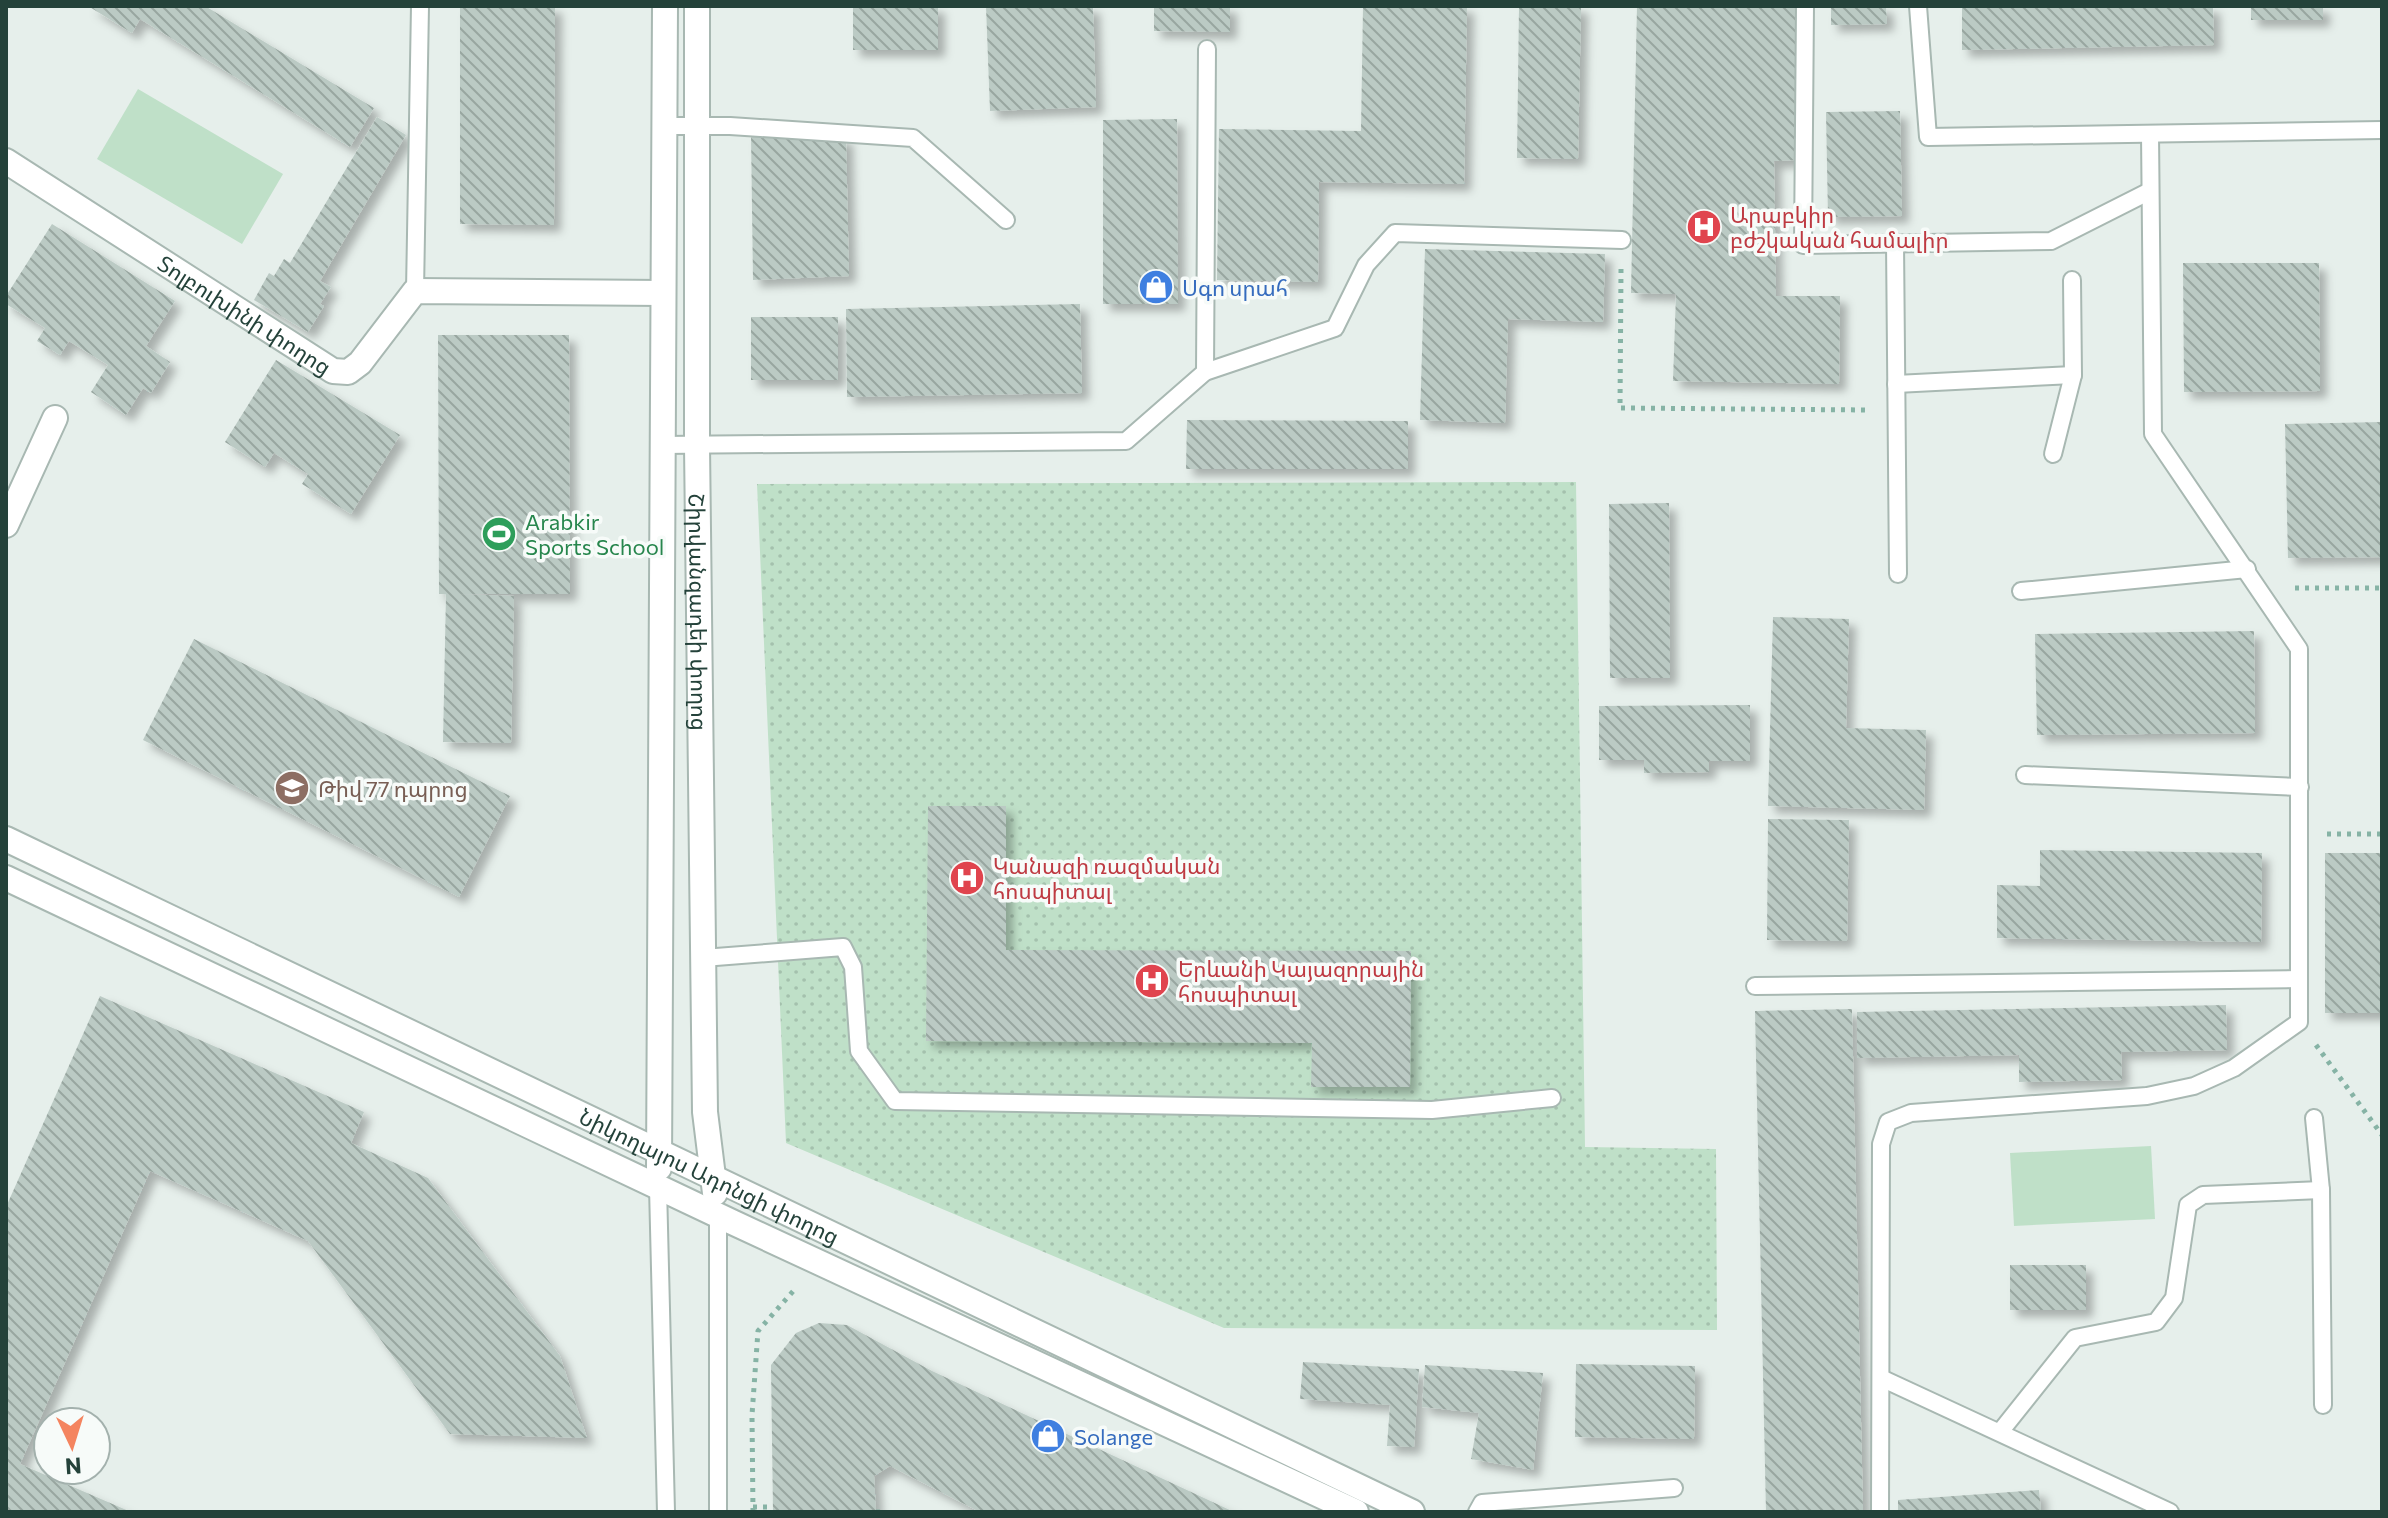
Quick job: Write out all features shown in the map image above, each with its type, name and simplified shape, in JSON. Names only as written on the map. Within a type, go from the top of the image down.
[{"type":"street","name":"Շիրվանզադեի փողոց","points":[[658,1187],[665,6]]},
{"type":"street","name":"Շիրվանզադեի փողոց","points":[[697,6],[697,446],[705,1112],[718,1215]]},
{"type":"street","name":"Տոլբուխինի փողոց","points":[[6,161],[333,371],[348,372],[360,363],[415,291]]},
{"type":"street","points":[[415,291],[663,293]]},
{"type":"street","points":[[6,525],[55,418]]},
{"type":"street","name":"Նիկողայոս Ադոնցի փողոց","points":[[6,839],[549,1096],[713,1180],[1412,1512]]},
{"type":"street","name":"Նիկողայոս Ադոնցի փողոց","points":[[6,878],[658,1187],[1356,1512]]},
{"type":"lane","points":[[415,291],[420,6]]},
{"type":"lane","points":[[1805,6],[1803,245],[2051,241],[2150,191]]},
{"type":"lane","points":[[1918,6],[1928,137],[2382,130]]},
{"type":"lane","points":[[1205,372],[1207,49]]},
{"type":"lane","points":[[664,126],[913,138],[1006,220]]},
{"type":"lane","points":[[1880,1512],[1881,1144],[1888,1122],[1911,1113],[2147,1096],[2194,1086],[2234,1068],[2299,1022],[2299,649],[2153,434],[2150,134]]},
{"type":"lane","points":[[662,445],[1126,441],[1205,372],[1335,328],[1366,265],[1395,233],[1622,240]]},
{"type":"lane","points":[[1895,242],[1898,574]]},
{"type":"lane","points":[[2053,454],[2073,375],[2072,280]]},
{"type":"lane","points":[[1896,384],[2073,375]]},
{"type":"lane","points":[[2021,591],[2247,569]]},
{"type":"lane","points":[[2025,775],[2300,787]]},
{"type":"lane","points":[[703,958],[843,947],[853,967],[859,1051],[895,1101],[1432,1110],[1552,1098]]},
{"type":"lane","points":[[1755,986],[2299,979]]},
{"type":"lane","points":[[2314,1118],[2321,1190],[2323,1405]]},
{"type":"lane","points":[[658,1187],[666,1512]]},
{"type":"lane","points":[[2000,1432],[2075,1338],[2156,1322],[2174,1298],[2188,1205],[2203,1195],[2321,1190]]},
{"type":"lane","points":[[718,1215],[718,1512]]},
{"type":"lane","points":[[1881,1378],[2170,1512]]},
{"type":"lane","points":[[1477,1512],[1482,1503],[1674,1488]]},
{"type":"path","points":[[1622,240],[1620,408],[1896,410]]},
{"type":"path","points":[[2271,605],[2294,588],[2382,588]]},
{"type":"path","points":[[2300,834],[2382,834]]},
{"type":"path","points":[[2299,1022],[2382,1135]]},
{"type":"path","points":[[773,1507],[753,1509],[752,1415],[758,1331],[796,1288]]},
{"type":"green space","points":[[138,89],[283,174],[242,244],[97,159]]},
{"type":"green space","points":[[1576,482],[1585,1147],[1716,1149],[1717,1330],[1224,1328],[786,1143],[757,484]]},
{"type":"green space","points":[[2151,1146],[2155,1219],[2014,1226],[2010,1153]]},
{"type":"building","points":[[88,6],[205,6],[374,108],[350,147],[140,19],[132,33]]},
{"type":"building","points":[[460,6],[555,6],[554,225],[460,224]]},
{"type":"building","points":[[853,6],[938,6],[938,50],[853,50]]},
{"type":"building","points":[[986,6],[1093,6],[1096,107],[990,111]]},
{"type":"building","points":[[1154,6],[1230,6],[1230,32],[1154,31]]},
{"type":"building","points":[[1363,6],[1467,6],[1464,184],[1319,182],[1318,282],[1217,280],[1219,129],[1361,131]]},
{"type":"building","points":[[1519,6],[1581,6],[1578,159],[1517,158]]},
{"type":"building","name":"Արաբկիր բժշկական համալիր","points":[[1637,6],[1799,6],[1797,160],[1774,161],[1776,296],[1840,296],[1839,384],[1673,381],[1676,294],[1631,293]]},
{"type":"building","points":[[1831,6],[1886,6],[1887,24],[1831,25]]},
{"type":"building","points":[[1962,6],[2213,6],[2214,45],[1962,50]]},
{"type":"building","points":[[2251,6],[2323,6],[2323,20],[2251,20]]},
{"type":"building","points":[[1900,111],[1902,216],[1828,217],[1826,112]]},
{"type":"building","points":[[377,117],[406,135],[320,281],[331,287],[320,304],[324,306],[308,332],[254,300],[269,273],[274,276],[284,259],[290,263]]},
{"type":"building","points":[[1177,119],[1178,304],[1103,304],[1103,120]]},
{"type":"building","points":[[751,134],[846,137],[849,276],[753,280]]},
{"type":"building","points":[[52,224],[175,301],[146,346],[170,362],[151,393],[143,388],[126,415],[91,392],[108,365],[69,341],[60,355],[37,341],[45,328],[6,304],[6,296]]},
{"type":"building","points":[[1425,249],[1605,254],[1603,322],[1508,319],[1505,423],[1420,420]]},
{"type":"building","points":[[2183,263],[2319,263],[2320,391],[2184,392]]},
{"type":"building","points":[[1080,304],[1082,393],[847,397],[846,309]]},
{"type":"building","points":[[751,317],[838,317],[838,380],[751,380]]},
{"type":"building","points":[[438,335],[569,335],[570,594],[459,594],[514,596],[511,743],[443,742],[446,594],[439,594]]},
{"type":"building","points":[[276,360],[400,435],[351,514],[302,484],[308,474],[274,453],[265,467],[225,442]]},
{"type":"building","points":[[1187,420],[1408,421],[1408,469],[1186,469]]},
{"type":"building","points":[[2382,422],[2382,557],[2288,558],[2285,424]]},
{"type":"building","points":[[1669,503],[1670,678],[1610,678],[1609,504]]},
{"type":"building","points":[[1773,617],[1849,619],[1846,728],[1926,730],[1924,810],[1768,806]]},
{"type":"building","points":[[2254,631],[2255,733],[2037,735],[2035,634]]},
{"type":"building","points":[[194,639],[510,796],[459,897],[143,740]]},
{"type":"building","points":[[1750,705],[1750,761],[1709,761],[1709,772],[1644,773],[1644,760],[1599,760],[1599,706]]},
{"type":"building","name":"Կանազի ռազմական հոսպիտալ","points":[[928,806],[1006,806],[1006,950],[1411,951],[1410,1087],[1311,1087],[1312,1043],[926,1041]]},
{"type":"building","points":[[1768,819],[1849,820],[1847,941],[1767,940]]},
{"type":"building","points":[[2040,850],[2262,853],[2261,942],[1997,938],[1997,885],[2040,886]]},
{"type":"building","points":[[2325,853],[2382,853],[2382,1013],[2325,1013]]},
{"type":"building","points":[[100,996],[364,1112],[351,1143],[428,1178],[560,1356],[587,1438],[450,1434],[308,1241],[150,1171],[46,1406],[32,1406],[32,1437],[20,1464],[32,1469],[32,1486],[71,1486],[131,1512],[6,1512],[6,1207]]},
{"type":"building","points":[[2226,1005],[2227,1050],[2121,1052],[2122,1080],[2019,1082],[2019,1055],[1857,1058],[1857,1012]]},
{"type":"building","points":[[1852,1009],[1863,1512],[1766,1512],[1755,1011]]},
{"type":"building","points":[[2010,1265],[2086,1265],[2086,1310],[2010,1310]]},
{"type":"building","points":[[819,1323],[847,1325],[932,1371],[1234,1512],[980,1512],[890,1466],[874,1476],[876,1512],[773,1512],[771,1365],[796,1333]]},
{"type":"building","points":[[1303,1362],[1419,1369],[1414,1447],[1387,1446],[1390,1405],[1300,1399]]},
{"type":"building","points":[[1576,1364],[1695,1366],[1694,1439],[1575,1437]]},
{"type":"building","points":[[1425,1365],[1543,1373],[1533,1470],[1471,1459],[1479,1413],[1422,1407]]},
{"type":"building","points":[[2039,1490],[2041,1512],[1898,1512],[1898,1500]]},
{"type":"place","name":"Արաբկիր բժշկական համալիր","points":[[1704,227]]},
{"type":"place","name":"Սգո սրահ","points":[[1156,287]]},
{"type":"place","name":"Arabkir Sports School","points":[[499,534]]},
{"type":"place","name":"Թիվ 77 դպրոց","points":[[292,788]]},
{"type":"place","name":"Կանազի ռազմական հոսպիտալ","points":[[967,878]]},
{"type":"place","name":"Երևանի Կայազորային հոսպիտալ","points":[[1152,981]]},
{"type":"place","name":"Solange","points":[[1048,1436]]}]
